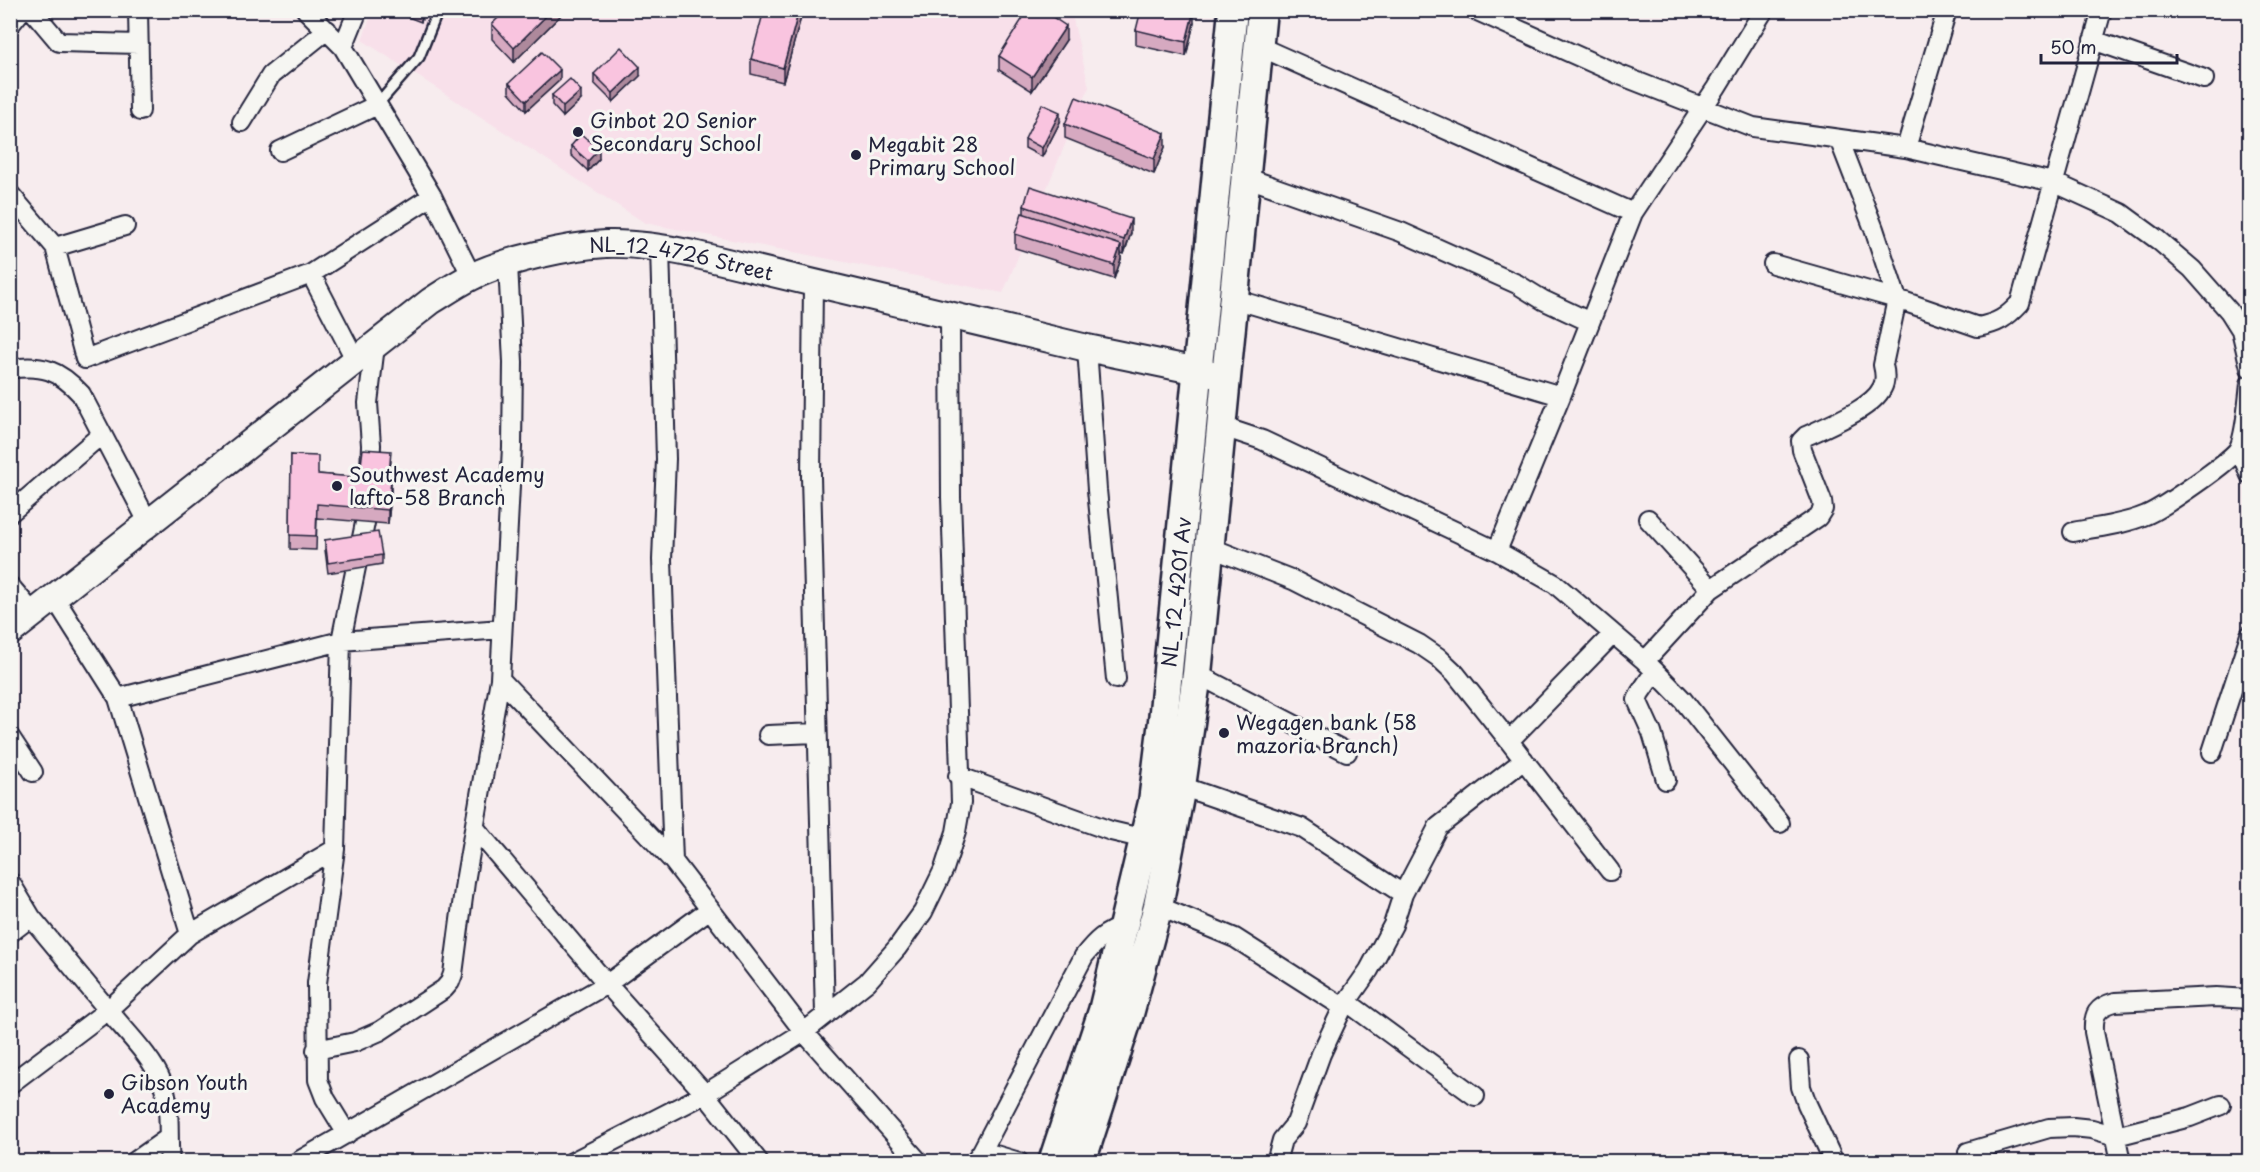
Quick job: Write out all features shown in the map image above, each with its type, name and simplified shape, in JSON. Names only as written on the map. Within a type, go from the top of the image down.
[{"type":"main road","name":"NL_12_4201 Av","points":[[1053,1161],[1103,1011],[1153,802],[1163,721],[1233,10]]},
{"type":"main road","name":"NL_12_4201 Av","points":[[1081,1161],[1129,1014],[1158,906],[1181,786],[1197,674],[1262,10]]},
{"type":"street","points":[[10,25],[22,10]]},
{"type":"street","points":[[32,10],[59,42],[139,44]]},
{"type":"street","points":[[138,10],[140,111]]},
{"type":"street","points":[[306,10],[344,47],[432,196],[472,277]]},
{"type":"street","points":[[344,47],[358,10]]},
{"type":"street","points":[[1475,10],[1620,75],[1753,127],[1906,148],[2053,182],[2121,213],[2192,269],[2245,330],[2250,368]]},
{"type":"street","points":[[1497,551],[1633,213],[1764,10]]},
{"type":"street","points":[[1906,148],[1947,10]]},
{"type":"street","points":[[1773,264],[1897,299],[1978,327],[2007,317],[2020,303],[2102,10]]},
{"type":"street","points":[[242,122],[271,75],[327,30]]},
{"type":"street","points":[[2093,40],[2204,79]]},
{"type":"street","points":[[1258,46],[1633,213]]},
{"type":"street","points":[[280,151],[377,105]]},
{"type":"street","points":[[1666,780],[1652,733],[1637,700],[1650,666],[1711,589],[1818,517],[1823,509],[1822,501],[1802,450],[1801,441],[1806,436],[1864,406],[1882,388],[1885,376],[1883,365],[1897,299],[1874,229],[1839,139]]},
{"type":"street","points":[[1245,177],[1401,232],[1517,284],[1543,300],[1590,322]]},
{"type":"street","points":[[10,194],[55,247],[85,359]]},
{"type":"street","points":[[69,380],[85,359],[311,274],[432,196]]},
{"type":"street","points":[[55,247],[125,226]]},
{"type":"street","name":"NL_12_4726 Street","points":[[10,632],[431,301],[472,277],[508,264],[560,251],[606,244],[660,248],[693,254],[1087,348],[1226,376]]},
{"type":"street","points":[[660,248],[666,459],[662,560],[673,861]]},
{"type":"street","points":[[316,1050],[355,1042],[380,1031],[444,989],[453,974],[500,679],[512,447],[513,362],[508,264]]},
{"type":"street","points":[[311,274],[365,353],[371,446],[366,518],[341,641],[335,849],[317,983],[318,1080],[325,1098],[347,1134]]},
{"type":"street","points":[[813,284],[811,477],[825,1014]]},
{"type":"street","points":[[1234,299],[1561,396]]},
{"type":"street","points":[[572,1161],[705,1094],[804,1032],[867,982],[897,948],[923,912],[944,869],[956,832],[961,803],[958,776],[957,638],[951,498],[950,315]]},
{"type":"street","points":[[1087,348],[1097,490],[1116,679]]},
{"type":"street","points":[[10,369],[27,366],[46,368],[69,380],[81,394],[149,524]]},
{"type":"street","points":[[2073,532],[2129,521],[2148,514],[2227,461],[2239,448],[2250,384]]},
{"type":"street","points":[[1220,426],[1262,440],[1497,551],[1555,584],[1650,666],[1683,700],[1780,823]]},
{"type":"street","points":[[10,513],[102,434]]},
{"type":"street","points":[[2239,448],[2250,475]]},
{"type":"street","points":[[1648,519],[1711,589]]},
{"type":"street","points":[[1209,547],[1293,580],[1419,644],[1438,657],[1455,673],[1610,871]]},
{"type":"street","points":[[10,586],[33,614]]},
{"type":"street","points":[[54,597],[118,698],[190,934]]},
{"type":"street","points":[[118,698],[341,641],[502,629]]},
{"type":"street","points":[[1509,741],[1613,634]]},
{"type":"street","points":[[2212,752],[2250,635]]},
{"type":"street","points":[[1197,674],[1347,752]]},
{"type":"street","points":[[500,679],[673,861],[804,1032],[919,1161]]},
{"type":"street","points":[[768,735],[816,733]]},
{"type":"street","points":[[10,737],[33,772]]},
{"type":"street","points":[[1276,1161],[1282,1140],[1296,1123],[1321,1054],[1345,1004],[1369,970],[1387,936],[1403,894],[1438,827],[1524,760]]},
{"type":"street","points":[[958,776],[1111,831],[1145,839]]},
{"type":"street","points":[[1181,786],[1302,828],[1403,894]]},
{"type":"street","points":[[475,828],[607,984],[705,1094],[759,1161]]},
{"type":"street","points":[[10,1084],[108,1010],[190,934],[335,849]]},
{"type":"street","points":[[10,882],[31,917],[154,1066],[167,1098],[170,1161]]},
{"type":"street","points":[[1158,906],[1235,938],[1345,1004],[1475,1095]]},
{"type":"street","points":[[297,1161],[607,984],[710,909]]},
{"type":"street","points":[[10,933],[31,917]]},
{"type":"street","points":[[1019,1161],[978,1156],[1084,956],[1097,940],[1110,930],[1124,926]]},
{"type":"street","points":[[2121,1161],[2094,1032],[2094,1017],[2097,1010],[2115,1002],[2216,997],[2250,999]]},
{"type":"street","points":[[1798,1060],[1801,1087],[1807,1104],[1834,1161]]},
{"type":"street","points":[[1968,1152],[2049,1128],[2092,1129],[2115,1136],[2190,1117],[2221,1105]]},
{"type":"street","points":[[134,1161],[168,1138]]},
{"type":"lane","points":[[377,105],[418,57],[438,10]]},
{"type":"shaded area","name":"Megabit 28 Primary School","points":[[373,10],[1071,11],[1089,87],[1003,293],[645,223],[362,40]]},
{"type":"building","points":[[506,10],[552,10],[514,48],[492,24]]},
{"type":"building","points":[[764,10],[799,10],[783,68],[751,59]]},
{"type":"building","points":[[1028,10],[1042,10],[1066,26],[1032,77],[999,56]]},
{"type":"building","points":[[1141,10],[1194,10],[1186,42],[1136,30]]},
{"type":"building","points":[[621,47],[640,67],[613,93],[594,74]]},
{"type":"building","points":[[542,52],[560,70],[526,101],[509,83]]},
{"type":"building","points":[[570,79],[581,91],[563,107],[552,95]]},
{"type":"building","points":[[1076,97],[1165,133],[1154,159],[1065,124]]},
{"type":"building","points":[[1042,104],[1060,112],[1042,148],[1025,139]]},
{"type":"building","points":[[581,134],[599,149],[588,161],[571,146]]},
{"type":"building","points":[[1030,186],[1131,219],[1124,240],[1024,206]]},
{"type":"building","points":[[1022,213],[1121,245],[1114,265],[1015,234]]},
{"type":"building","points":[[363,449],[391,451],[389,476],[360,473]]},
{"type":"building","points":[[291,455],[318,456],[318,474],[391,480],[388,510],[317,504],[316,536],[290,535]]},
{"type":"building","points":[[378,532],[382,555],[328,563],[325,540]]},
{"type":"place","name":"Ginbot 20 Senior Secondary School","points":[[578,132]]},
{"type":"place","name":"Megabit 28 Primary School","points":[[856,155]]},
{"type":"place","name":"Southwest Academy lafto-58 Branch","points":[[337,486]]},
{"type":"place","name":"Wegagen bank (58 mazoria Branch)","points":[[1224,733]]},
{"type":"place","name":"Gibson Youth Academy","points":[[109,1094]]}]
